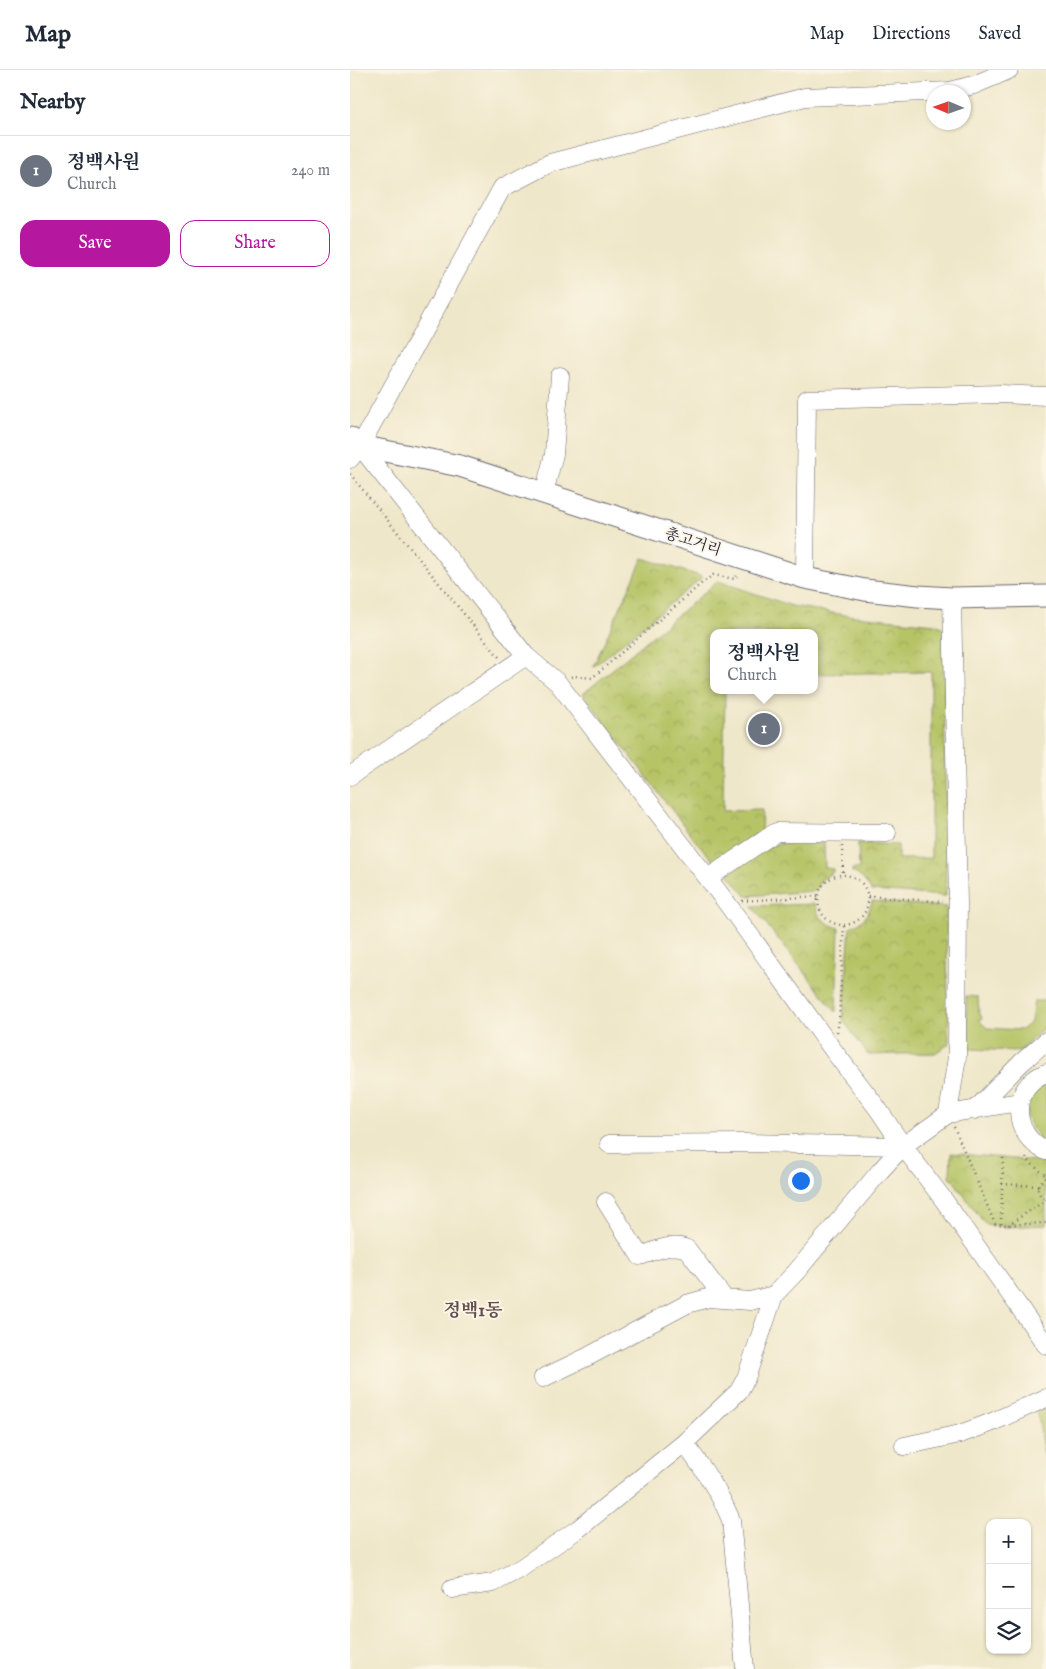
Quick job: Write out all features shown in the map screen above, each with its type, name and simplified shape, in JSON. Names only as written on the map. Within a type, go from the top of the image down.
[{"type":"main road","name":"총고거리","points":[[354,448],[460,466],[805,578],[865,590],[918,596],[952,598],[1046,596]]},
{"type":"street","points":[[1009,70],[974,84],[950,90],[805,96],[550,163],[502,188],[354,448],[526,656],[558,683],[726,902],[832,1050],[878,1109],[1046,1345]]},
{"type":"street","points":[[544,493],[554,454],[560,376]]},
{"type":"street","points":[[805,578],[807,399],[1000,394],[1046,396]]},
{"type":"street","points":[[948,1114],[958,1057],[958,903],[952,598]]},
{"type":"street","points":[[350,776],[526,656]]},
{"type":"street","points":[[708,878],[776,832],[887,833]]},
{"type":"street","points":[[975,1110],[1021,1063],[1046,1041]]},
{"type":"street","points":[[1046,1073],[1031,1082],[1024,1092],[1020,1102],[1019,1114],[1021,1126],[1026,1136],[1034,1145],[1046,1151]]},
{"type":"street","points":[[452,1589],[493,1583],[521,1568],[578,1529],[684,1443],[739,1392],[746,1378],[774,1296],[880,1170],[903,1146],[948,1114],[1020,1102]]},
{"type":"street","points":[[609,1144],[746,1143],[903,1146]]},
{"type":"street","points":[[606,1202],[640,1256],[673,1246],[687,1249],[724,1298]]},
{"type":"street","points":[[543,1378],[687,1304],[708,1298],[750,1301],[774,1296]]},
{"type":"street","points":[[904,1446],[960,1434],[1046,1398]]},
{"type":"street","points":[[684,1443],[708,1475],[723,1500],[731,1520],[745,1669]]},
{"type":"path","points":[[350,474],[508,667]]},
{"type":"path","points":[[558,683],[574,676],[592,678],[713,575],[735,580],[744,558]]},
{"type":"path","points":[[842,832],[843,875]]},
{"type":"path","points":[[843,875],[853,877],[860,882],[868,896],[866,908],[862,916],[852,924],[844,925],[835,924],[824,917],[819,910],[818,896],[821,888],[827,881],[834,876],[843,875]]},
{"type":"path","points":[[726,902],[818,896]]},
{"type":"path","points":[[868,896],[958,903]]},
{"type":"path","points":[[832,1050],[840,1021],[844,925]]},
{"type":"path","points":[[948,1114],[995,1224],[1046,1223]]},
{"type":"path","points":[[1001,1225],[1003,1158]]},
{"type":"path","points":[[1006,1225],[1046,1199],[1040,1195],[1038,1186],[1046,1178]]},
{"type":"path","points":[[1002,1184],[1038,1186]]},
{"type":"green space","points":[[643,558],[703,577],[593,667]]},
{"type":"green space","points":[[718,581],[792,606],[845,615],[935,624],[942,627],[944,631],[946,896],[871,891],[858,875],[852,872],[852,869],[859,869],[858,843],[898,845],[898,859],[931,858],[931,672],[818,674],[818,629],[710,629],[710,694],[725,694],[723,811],[762,810],[761,832],[716,864],[694,839],[583,694]]},
{"type":"green space","points":[[824,842],[825,868],[833,869],[833,872],[821,880],[815,891],[746,896],[728,874],[771,845]]},
{"type":"green space","points":[[872,901],[946,907],[949,1044],[935,1053],[868,1055],[843,1020],[850,927],[864,918]]},
{"type":"green space","points":[[815,904],[818,913],[823,919],[839,928],[836,1012],[752,906]]},
{"type":"green space","points":[[1046,991],[1046,1026],[1020,1051],[968,1049],[966,996],[978,997],[979,1011],[982,1019],[979,1020],[987,1028],[1021,1030],[1031,1022],[1034,1001],[1045,1001]]},
{"type":"green space","points":[[1046,1080],[1046,1144],[1040,1141],[1026,1118],[1029,1097]]},
{"type":"green space","points":[[951,1153],[1046,1162],[1046,1225],[1005,1227],[985,1224],[950,1176]]},
{"type":"green space","points":[[1046,1401],[1046,1458],[1043,1452],[1035,1407]]},
{"type":"place","name":"정백사원","points":[[764,729]]},
{"type":"district","name":"정백1동","points":[[473,1311]]}]
